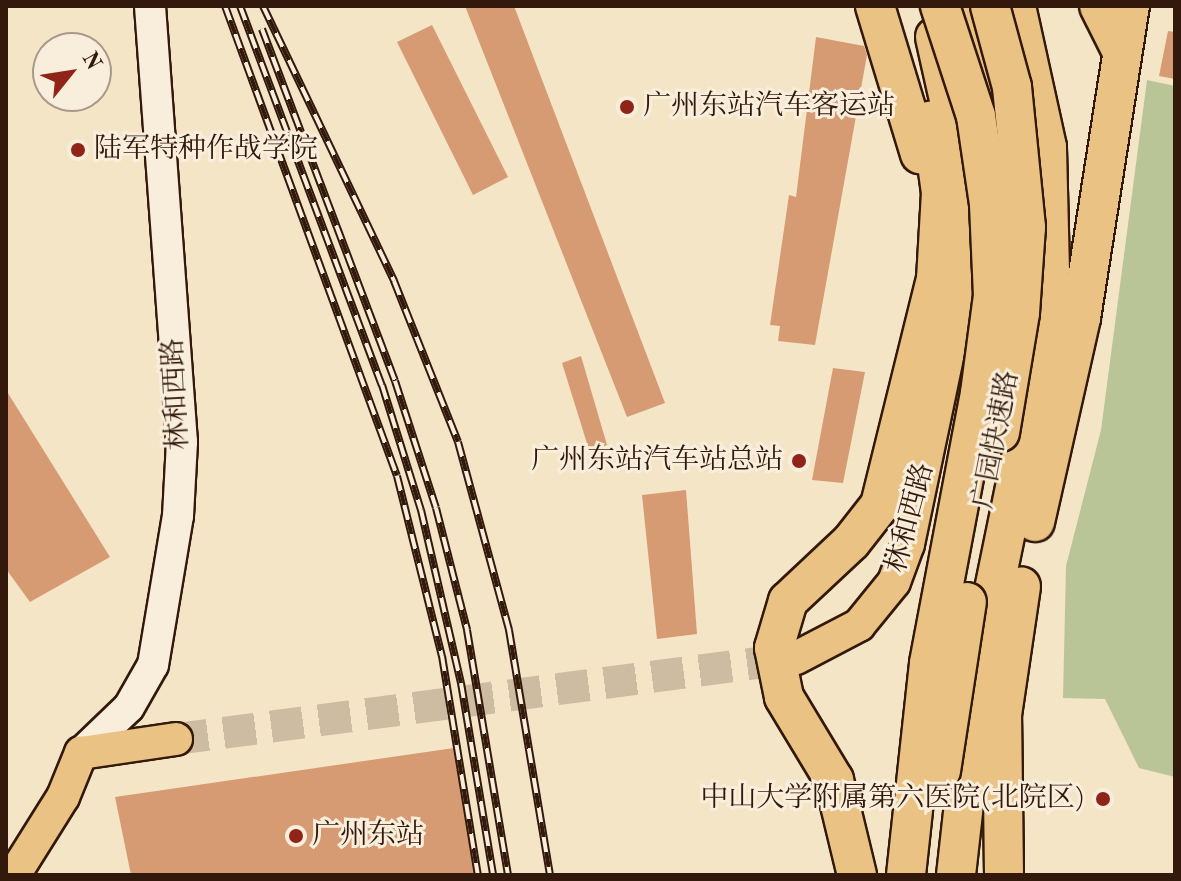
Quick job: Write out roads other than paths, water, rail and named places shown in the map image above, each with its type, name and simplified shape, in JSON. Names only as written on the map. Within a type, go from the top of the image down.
[{"type":"highway","points":[[875,6],[913,122],[926,227],[880,505]]},
{"type":"highway","points":[[889,6],[931,121],[958,251],[953,329]]},
{"type":"highway","points":[[896,875],[917,672],[957,583],[992,411],[1008,285],[1009,192],[991,90],[991,6]]},
{"type":"highway","name":"广园快速路","points":[[931,875],[955,675],[1013,361],[1025,263],[1017,118],[991,6]]},
{"type":"highway","points":[[956,875],[990,693],[1050,271],[1047,147],[1016,6]]},
{"type":"highway","points":[[1099,6],[1122,52]]},
{"type":"highway","points":[[975,875],[990,693],[1023,573],[1081,318],[1130,6]]},
{"type":"highway","points":[[940,12],[958,140],[969,260],[953,329]]},
{"type":"highway","points":[[940,12],[991,90]]},
{"type":"highway","points":[[940,12],[1008,285]]},
{"type":"highway","name":"广园快速路","points":[[906,875],[929,663],[980,393],[993,296],[989,204],[976,116],[940,12]]},
{"type":"highway","points":[[857,875],[834,780],[784,697],[774,648],[788,601],[851,542],[880,505],[936,279],[941,193],[931,121]]},
{"type":"highway","points":[[990,693],[1004,875]]},
{"type":"main road","name":"林和西路","points":[[6,849],[50,782],[145,684],[153,665],[178,516],[182,442],[150,6]]},
{"type":"main road","name":"林和西路","points":[[796,658],[859,625],[894,582],[915,515],[953,329]]},
{"type":"main road","points":[[81,753],[176,739]]},
{"type":"main road","name":"林和西路","points":[[14,875],[63,797],[81,753]]},
{"type":"tunnel","points":[[176,739],[796,658]]},
{"type":"railway","points":[[225,6],[397,476],[442,656],[478,875]]},
{"type":"railway","points":[[240,6],[382,385],[421,510],[461,683],[493,875]]},
{"type":"railway","points":[[263,6],[394,281],[458,442],[509,630],[550,875]]},
{"type":"railway","points":[[262,29],[395,381],[436,508],[467,630],[508,875]]},
{"type":"place","name":"广州东站汽车客运站","points":[[627,107]]},
{"type":"place","name":"陆军特种作战学院","points":[[78,150]]},
{"type":"place","name":"广州东站汽车站总站","points":[[799,461]]},
{"type":"place","name":"中山大学附属第六医院(北院区)","points":[[1103,799]]},
{"type":"place","name":"广州东站","points":[[296,836]]}]
